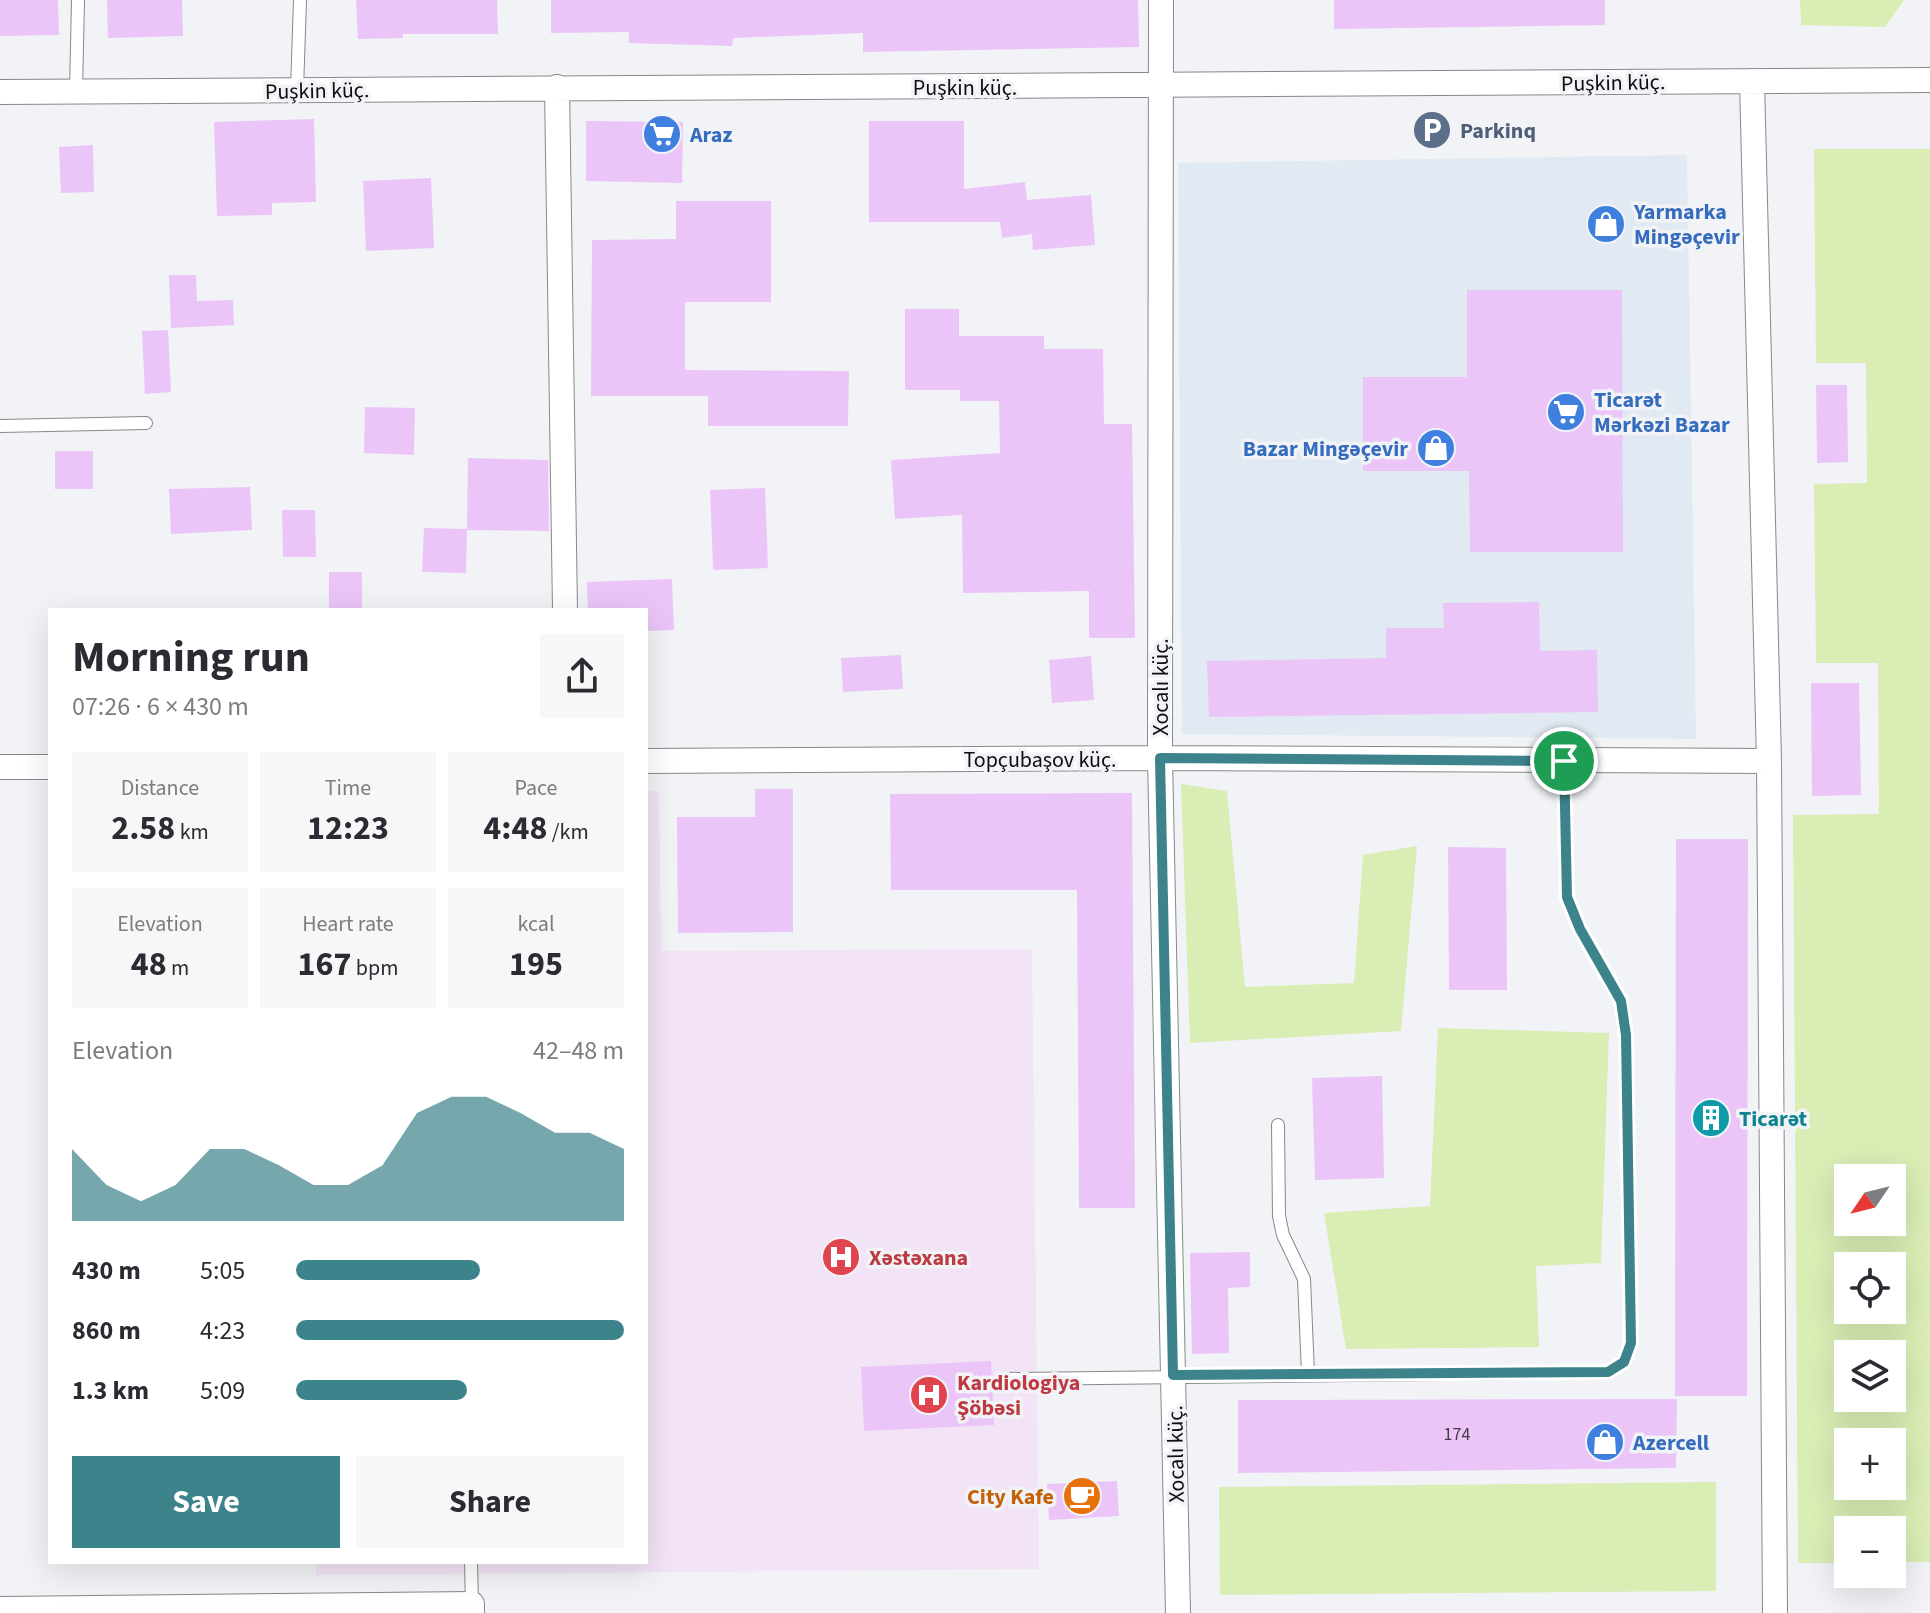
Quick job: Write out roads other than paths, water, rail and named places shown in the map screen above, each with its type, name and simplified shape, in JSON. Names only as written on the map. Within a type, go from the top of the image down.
[{"type":"street","name":"Xocalı küç.","points":[[1161,0],[1160,758],[1178,1613]]},
{"type":"street","name":"Puşkin küç.","points":[[0,92],[1930,80]]},
{"type":"street","points":[[1752,81],[1769,761],[1775,1613]]},
{"type":"street","points":[[557,87],[565,608]]},
{"type":"street","name":"Topçubaşov küç.","points":[[648,761],[1160,758],[1769,761]]},
{"type":"street","points":[[0,767],[48,767]]},
{"type":"street","points":[[0,1609],[472,1608]]},
{"type":"lane","points":[[76,92],[78,0]]},
{"type":"lane","points":[[297,90],[300,0]]},
{"type":"lane","points":[[0,426],[146,423]]},
{"type":"lane","points":[[1006,1379],[1608,1372],[1624,1362],[1631,1343],[1626,1035],[1621,1001],[1580,929],[1567,897],[1564,761]]},
{"type":"lane","points":[[1278,1125],[1279,1216],[1283,1235],[1304,1279],[1308,1374]]},
{"type":"lane","points":[[471,1564],[472,1608]]},
{"type":"place","name":"Parkinq","points":[[1432,130]]},
{"type":"place","name":"Araz","points":[[662,134]]},
{"type":"place","name":"Yarmarka Mingəçevir","points":[[1606,224]]},
{"type":"place","name":"Ticarət Mərkəzi Bazar","points":[[1566,412]]},
{"type":"place","name":"Bazar Mingəçevir","points":[[1436,448]]},
{"type":"place","name":"Ticarət","points":[[1711,1118]]},
{"type":"place","name":"Xəstəxana","points":[[841,1257]]},
{"type":"place","name":"Kardiologiya Şöbəsi","points":[[929,1395]]},
{"type":"place","name":"Azercell","points":[[1605,1442]]},
{"type":"place","name":"City Kafe","points":[[1082,1496]]}]
